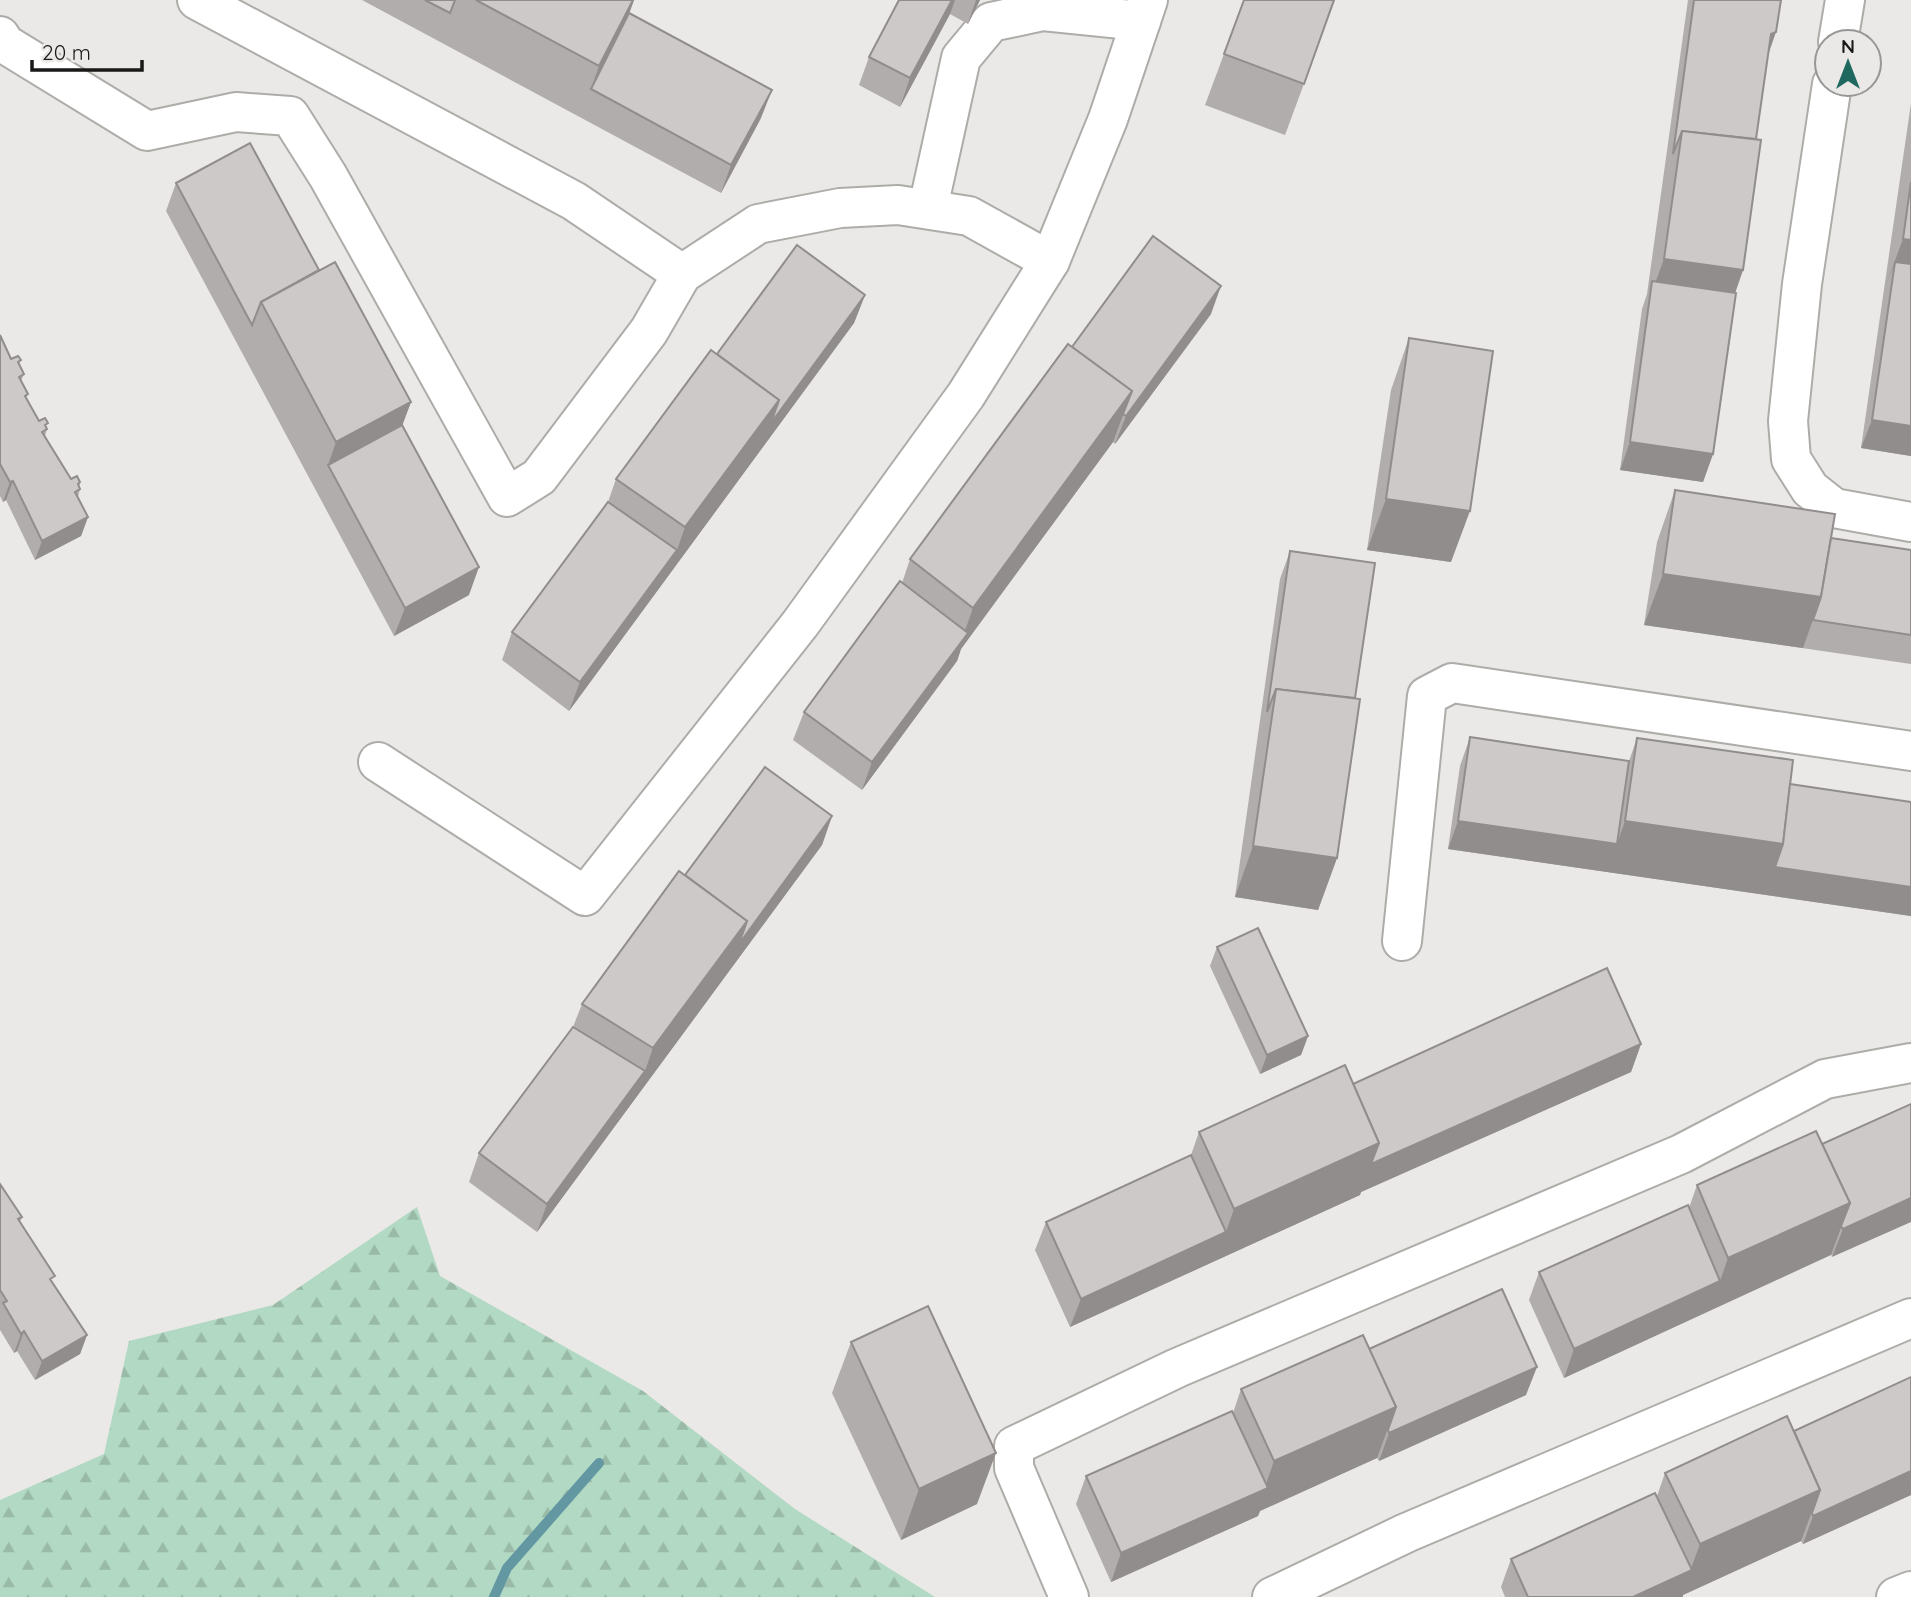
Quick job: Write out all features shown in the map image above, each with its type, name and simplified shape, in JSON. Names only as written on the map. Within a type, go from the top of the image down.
[{"type":"lane","points":[[197,0],[574,201],[682,274]]},
{"type":"lane","points":[[1840,28],[1845,0]]},
{"type":"lane","points":[[378,762],[584,896],[800,624],[966,394],[1050,261],[1108,120],[1144,11],[1044,11],[991,22],[961,58],[928,208]]},
{"type":"lane","points":[[0,36],[5,44],[147,131],[236,111],[290,116]]},
{"type":"lane","points":[[290,116],[313,62]]},
{"type":"lane","points":[[1830,98],[1802,284],[1788,421],[1791,459],[1810,489],[1834,508],[1911,522]]},
{"type":"lane","points":[[290,116],[328,176],[508,497],[538,477],[649,331],[682,274],[758,224],[840,208],[898,205],[928,208],[969,216],[1050,261]]},
{"type":"lane","points":[[1402,941],[1427,696],[1452,683],[1911,751]]},
{"type":"lane","points":[[1069,1597],[1014,1468],[1014,1446],[1177,1368],[1681,1154],[1825,1079],[1911,1063]]},
{"type":"lane","points":[[1272,1597],[1406,1533],[1911,1318]]},
{"type":"lane","points":[[1896,1597],[1911,1591]]},
{"type":"green space","points":[[417,1207],[440,1276],[643,1391],[795,1509],[935,1597],[0,1597],[0,1500],[104,1454],[129,1341],[273,1305]]},
{"type":"building","points":[[425,0],[455,0],[450,13]]},
{"type":"building","points":[[476,0],[633,0],[599,66]]},
{"type":"building","points":[[899,0],[952,0],[910,78],[869,57]]},
{"type":"building","points":[[1244,0],[1334,0],[1304,84],[1224,54]]},
{"type":"building","points":[[1694,0],[1781,0],[1776,32],[1771,34],[1756,139],[1682,131],[1673,154]]},
{"type":"building","points":[[629,13],[772,90],[731,165],[591,89]]},
{"type":"building","points":[[1682,131],[1761,140],[1743,270],[1664,259]]},
{"type":"building","points":[[250,143],[319,270],[261,302],[252,325],[176,183]]},
{"type":"building","points":[[1911,182],[1911,240],[1903,239]]},
{"type":"building","points":[[1153,236],[1221,286],[1126,416],[1123,414],[1132,391],[1072,347]]},
{"type":"building","points":[[797,245],[865,295],[771,423],[779,400],[717,354]]},
{"type":"building","points":[[335,262],[411,402],[336,442],[261,302]]},
{"type":"building","points":[[1895,262],[1911,264],[1911,426],[1872,420]]},
{"type":"building","points":[[1652,281],[1736,293],[1713,454],[1630,442]]},
{"type":"building","points":[[0,335],[11,359],[18,356],[21,360],[18,362],[24,374],[19,377],[28,394],[25,396],[39,421],[45,418],[48,423],[45,425],[47,429],[42,432],[71,479],[77,476],[80,482],[80,489],[75,492],[88,517],[42,541],[13,481],[10,482],[0,464]]},
{"type":"building","points":[[1409,338],[1493,351],[1470,511],[1386,499]]},
{"type":"building","points":[[1068,344],[1132,391],[973,608],[910,559]]},
{"type":"building","points":[[711,350],[779,400],[685,527],[616,479]]},
{"type":"building","points":[[402,425],[479,567],[405,608],[328,465]]},
{"type":"building","points":[[1675,490],[1835,514],[1821,597],[1663,574]]},
{"type":"building","points":[[608,502],[677,550],[580,682],[512,632]]},
{"type":"building","points":[[1831,538],[1911,550],[1911,635],[1813,620],[1821,597]]},
{"type":"building","points":[[1290,551],[1375,563],[1355,698],[1276,689],[1267,712]]},
{"type":"building","points":[[900,581],[968,633],[872,762],[804,712]]},
{"type":"building","points":[[1276,689],[1360,699],[1337,858],[1253,846]]},
{"type":"building","points":[[1470,737],[1629,761],[1617,844],[1458,821]]},
{"type":"building","points":[[1637,738],[1793,760],[1783,844],[1625,821]]},
{"type":"building","points":[[765,767],[832,816],[739,944],[747,921],[685,875]]},
{"type":"building","points":[[1790,784],[1911,802],[1911,887],[1775,867],[1783,844]]},
{"type":"building","points":[[679,871],[747,921],[653,1048],[582,1004]]},
{"type":"building","points":[[1258,928],[1308,1036],[1267,1055],[1217,947]]},
{"type":"building","points":[[1607,968],[1641,1044],[1371,1164],[1379,1143],[1353,1084]]},
{"type":"building","points":[[573,1027],[645,1071],[547,1204],[479,1153]]},
{"type":"building","points":[[1345,1065],[1379,1143],[1234,1209],[1199,1132]]},
{"type":"building","points":[[1911,1104],[1911,1198],[1843,1229],[1841,1226],[1850,1203],[1822,1144]]},
{"type":"building","points":[[1816,1131],[1850,1203],[1728,1258],[1697,1185]]},
{"type":"building","points":[[1191,1155],[1226,1232],[1081,1299],[1046,1222]]},
{"type":"building","points":[[0,1184],[22,1217],[18,1219],[55,1276],[50,1279],[87,1335],[42,1361],[24,1331],[21,1334],[3,1303],[7,1301],[0,1290]]},
{"type":"building","points":[[1688,1205],[1720,1281],[1574,1349],[1539,1272]]},
{"type":"building","points":[[1502,1289],[1537,1367],[1389,1433],[1396,1407],[1369,1349]]},
{"type":"building","points":[[928,1306],[996,1453],[919,1489],[851,1342]]},
{"type":"building","points":[[1363,1335],[1396,1407],[1274,1461],[1241,1389]]},
{"type":"building","points":[[1911,1377],[1911,1471],[1813,1516],[1820,1490],[1794,1431]]},
{"type":"building","points":[[1232,1411],[1268,1488],[1121,1553],[1086,1476]]},
{"type":"building","points":[[1787,1416],[1820,1490],[1700,1544],[1665,1473]]},
{"type":"building","points":[[1655,1493],[1692,1570],[1633,1597],[1528,1597],[1511,1559]]},
{"type":"waterway","points":[[494,1597],[507,1568],[599,1463]]}]
